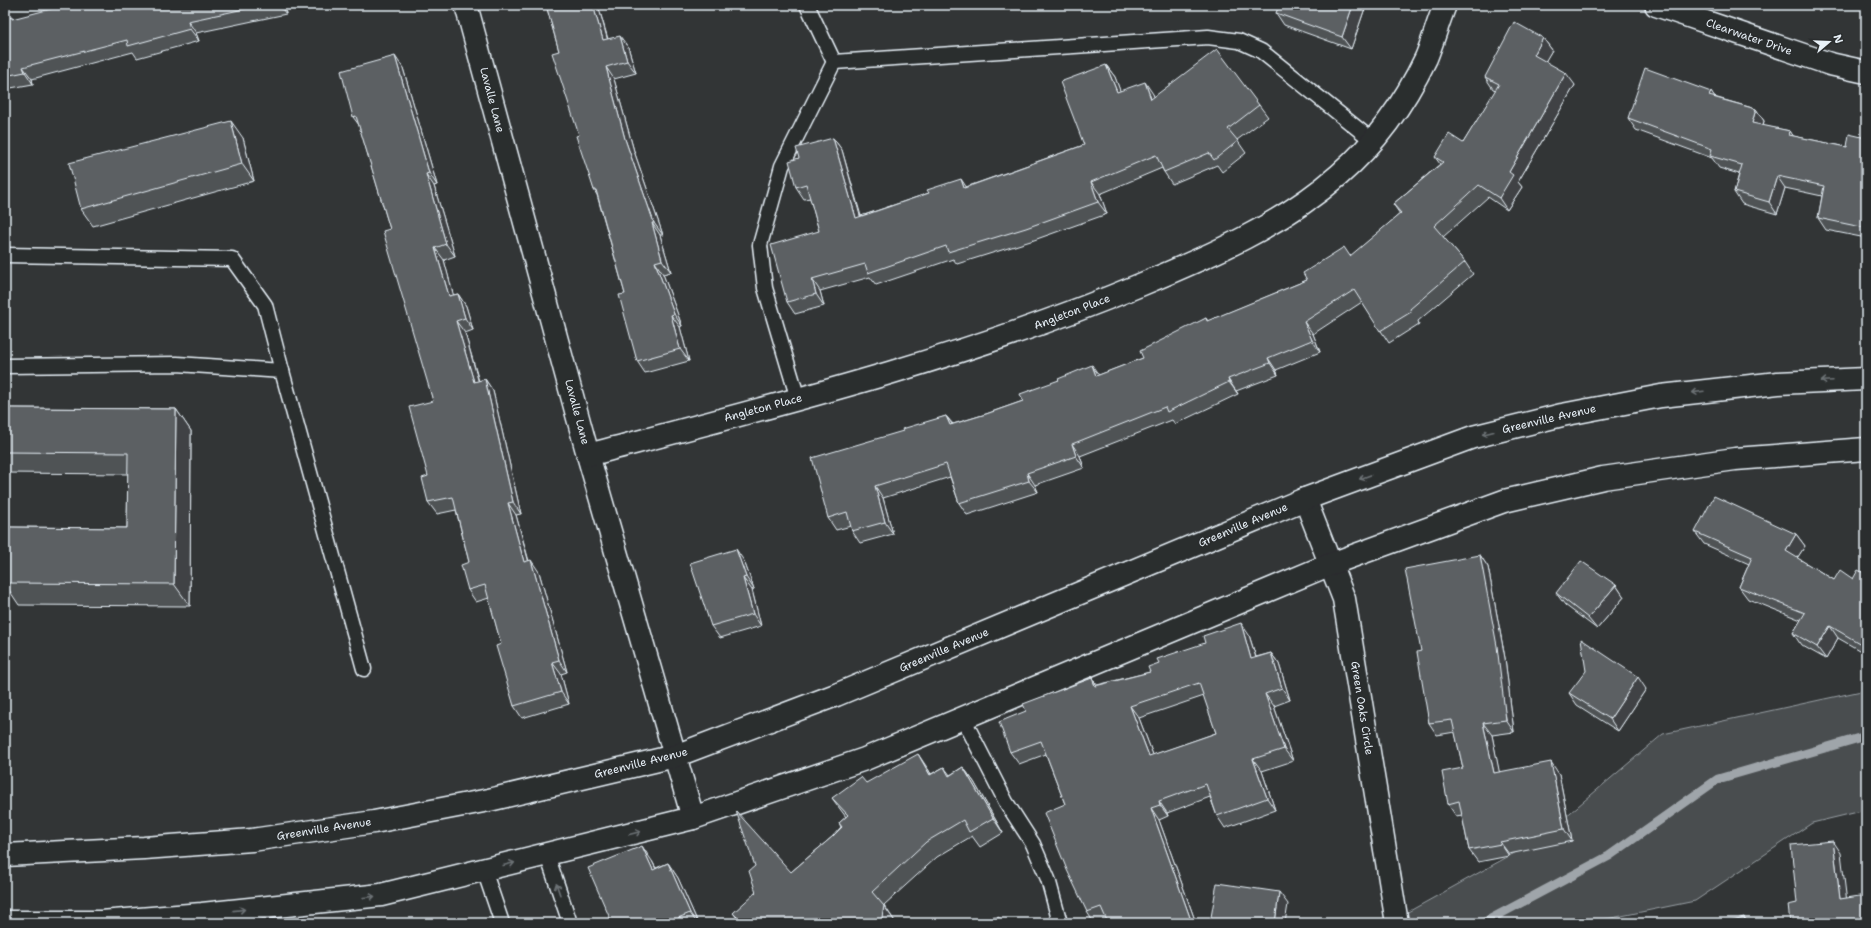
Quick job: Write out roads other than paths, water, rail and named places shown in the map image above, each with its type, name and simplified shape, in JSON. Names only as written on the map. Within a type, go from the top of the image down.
[{"type":"main road","name":"Lavalle Lane","points":[[466,5],[588,455],[693,818]]},
{"type":"main road","name":"Angleton Place","points":[[588,455],[798,399],[990,342],[1090,306],[1178,269],[1254,233],[1299,207],[1340,175],[1373,141],[1399,108],[1426,57],[1444,5]]},
{"type":"main road","name":"Clearwater Drive","points":[[1656,5],[1830,64],[1866,72]]},
{"type":"main road","name":"Greenville Avenue","points":[[5,855],[144,848],[252,840],[374,822],[489,800],[675,756],[836,695],[1305,500],[1473,437],[1562,415],[1660,396],[1778,383],[1866,379]]},
{"type":"main road","points":[[5,922],[101,922],[202,914],[382,896],[693,818],[865,759],[1331,564],[1504,501],[1602,478],[1735,459],[1866,449]]},
{"type":"main road","name":"Green Oaks Circle","points":[[1305,500],[1344,599],[1397,923]]},
{"type":"lane","points":[[807,5],[834,62]]},
{"type":"lane","points":[[834,62],[1208,37],[1239,41],[1260,51],[1373,141]]},
{"type":"lane","points":[[798,399],[765,288],[760,245],[782,166],[834,62]]},
{"type":"lane","points":[[5,255],[232,259],[265,305],[364,669]]},
{"type":"lane","points":[[5,366],[176,364],[282,370]]},
{"type":"lane","points":[[963,718],[1006,802],[1033,844],[1048,879],[1060,923]]},
{"type":"lane","points":[[547,855],[570,923]]},
{"type":"lane","points":[[484,870],[502,923]]},
{"type":"waterway","points":[[1483,923],[1609,856],[1718,779],[1859,738],[1866,738]]},
{"type":"waterway","points":[[975,923],[997,921],[999,923]]}]
